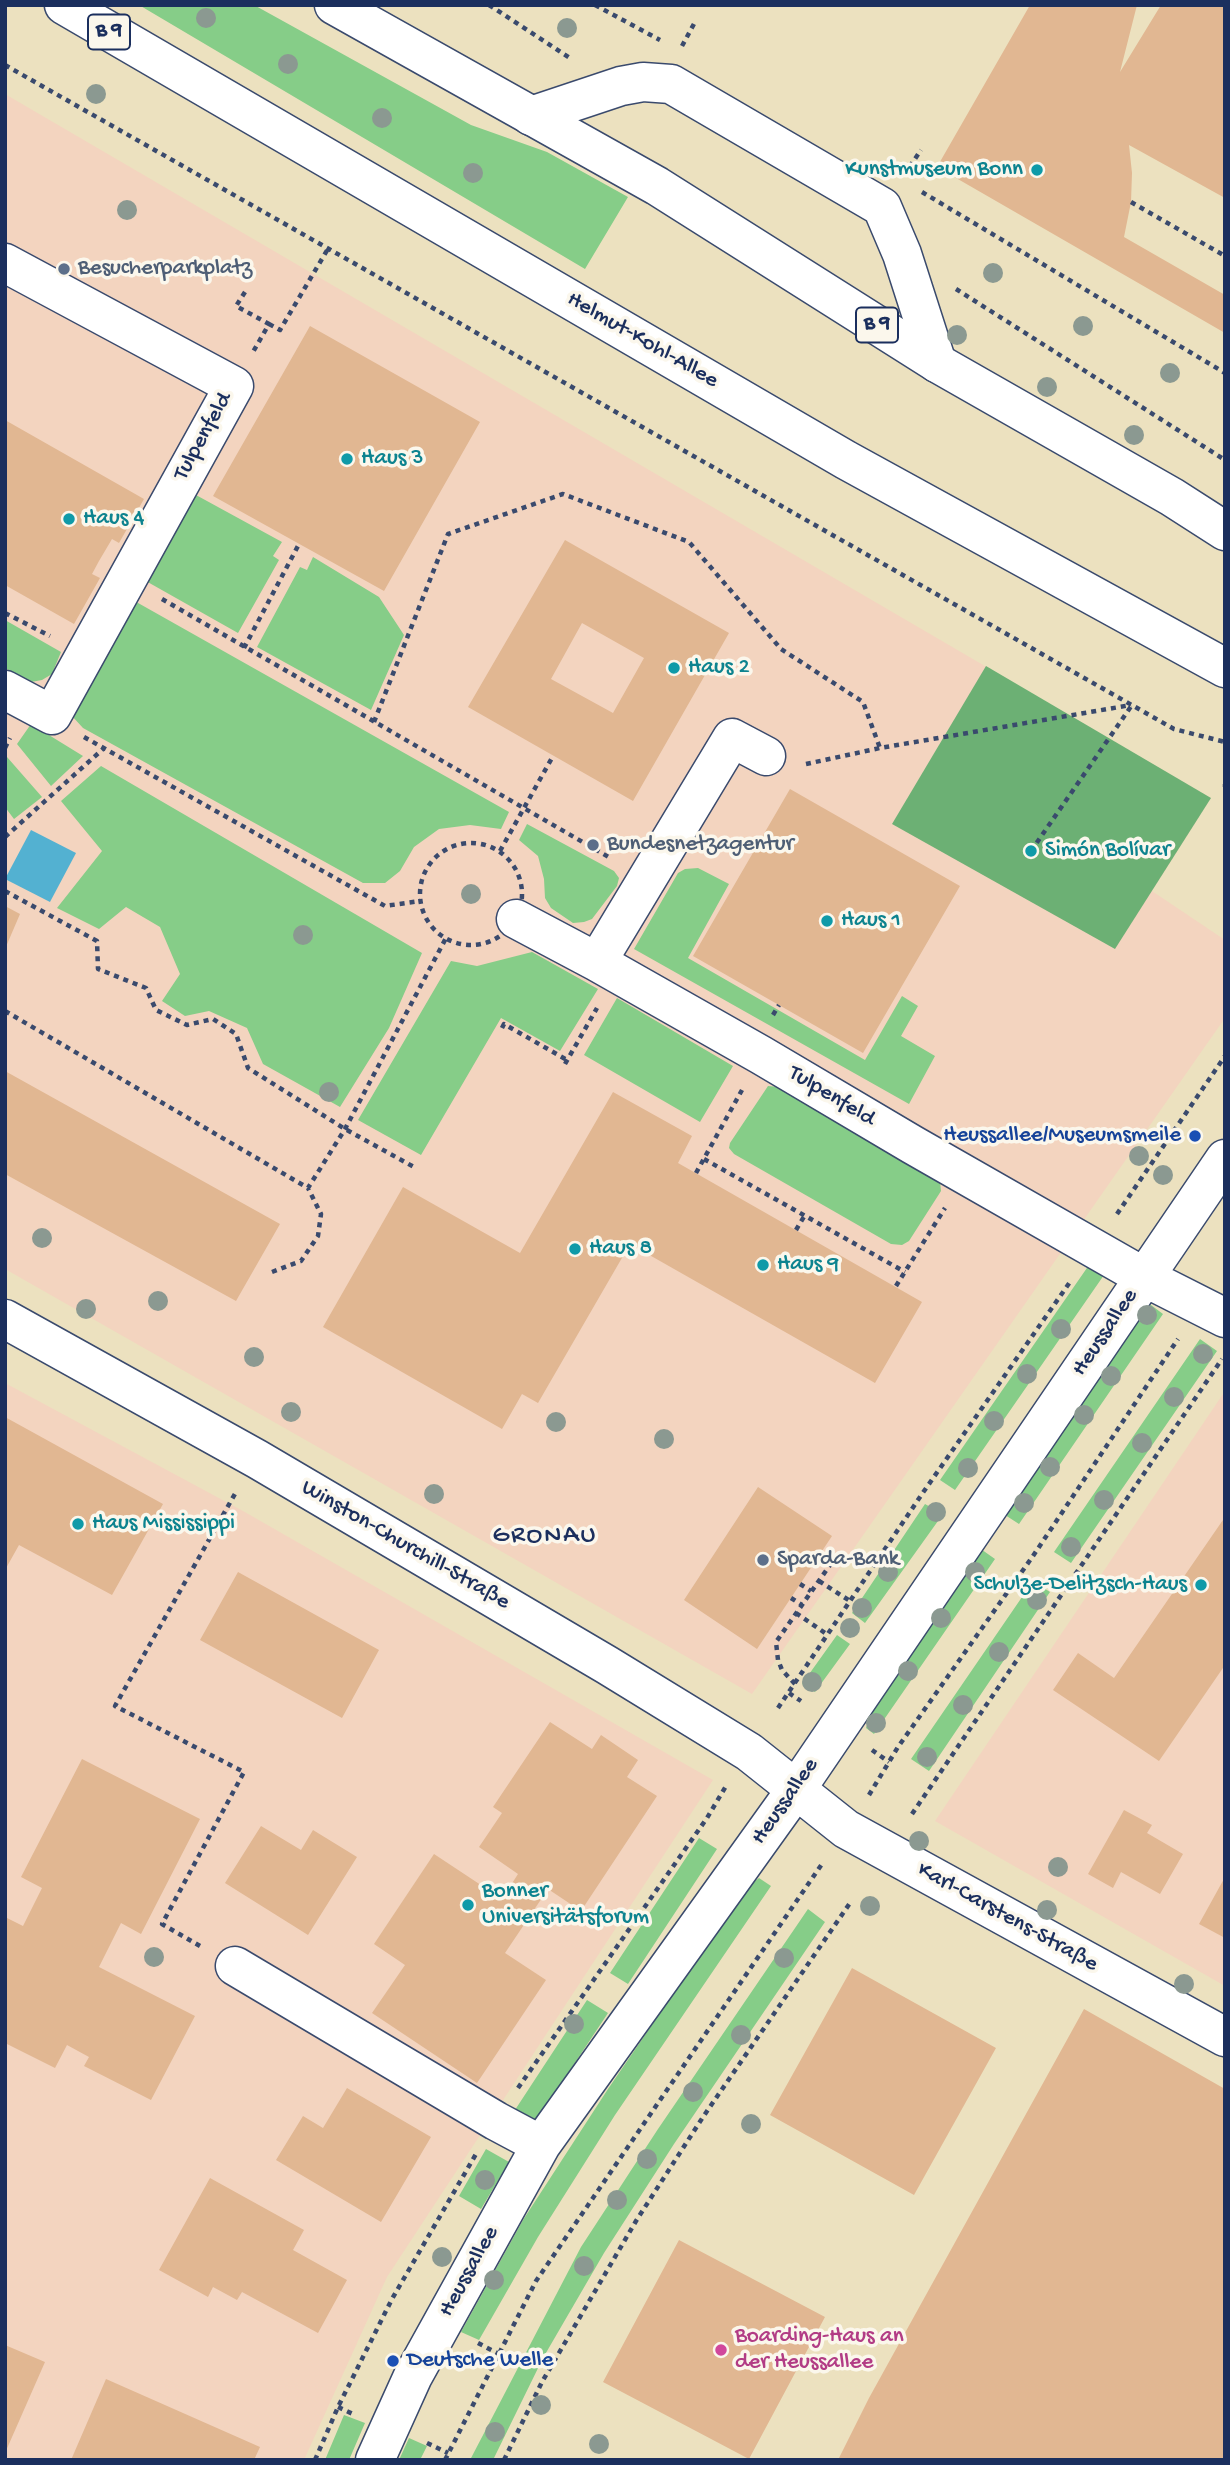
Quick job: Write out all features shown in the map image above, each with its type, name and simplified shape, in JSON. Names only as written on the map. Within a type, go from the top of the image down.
[{"type":"street","name":"Helmut-Kohl-Allee","points":[[64,5],[846,460],[1225,668]]},
{"type":"street","name":"B 9","points":[[334,5],[657,187],[937,363],[1172,497],[1225,531]]},
{"type":"street","points":[[531,116],[621,86],[643,82],[671,84],[882,207],[902,254],[937,363]]},
{"type":"street","name":"Tulpenfeld","points":[[5,263],[234,386],[52,715]]},
{"type":"street","points":[[5,690],[52,715]]},
{"type":"street","points":[[607,968],[646,879],[732,738],[783,761]]},
{"type":"street","name":"Tulpenfeld","points":[[516,919],[761,1055],[1144,1277],[1214,1312]]},
{"type":"street","name":"Heussallee","points":[[375,2460],[412,2375],[541,2145],[797,1788],[1225,1159]]},
{"type":"street","name":"Winston-Churchill-Straße","points":[[5,1319],[257,1459],[607,1665],[749,1752],[797,1788]]},
{"type":"street","name":"Karl-Carstens-Straße","points":[[797,1788],[846,1829],[1225,2037]]},
{"type":"street","points":[[235,1966],[541,2145]]},
{"type":"path","points":[[595,5],[667,44]]},
{"type":"path","points":[[5,65],[1174,729],[1225,742]]},
{"type":"path","points":[[914,186],[1225,373]]},
{"type":"path","points":[[1131,202],[1225,256]]},
{"type":"path","points":[[244,292],[236,306],[280,330],[329,247]]},
{"type":"path","points":[[956,289],[1225,460]]},
{"type":"path","points":[[234,386],[269,324]]},
{"type":"path","points":[[374,722],[448,534],[563,495],[689,542],[781,649],[863,702],[880,748]]},
{"type":"path","points":[[244,648],[299,544]]},
{"type":"path","points":[[126,578],[646,879]]},
{"type":"path","points":[[5,613],[85,653]]},
{"type":"path","points":[[783,761],[880,748],[1132,705]]},
{"type":"path","points":[[1031,851],[1132,705]]},
{"type":"path","points":[[52,715],[103,749],[385,906],[420,901]]},
{"type":"path","points":[[5,837],[103,749]]},
{"type":"path","points":[[500,850],[553,756]]},
{"type":"path","points":[[484,844],[500,850],[519,874],[522,889],[521,905],[516,919],[506,932],[477,944],[461,944],[433,929],[424,916],[420,901],[426,868],[451,846],[484,844]]},
{"type":"path","points":[[5,891],[97,941],[98,969],[146,988],[156,1010],[187,1025],[213,1019],[236,1034],[248,1068],[345,1129],[414,1167]]},
{"type":"path","points":[[308,1188],[345,1129],[446,938]]},
{"type":"path","points":[[502,1028],[504,1024],[566,1062],[607,968]]},
{"type":"path","points":[[5,1011],[308,1188],[321,1214],[318,1236],[300,1261],[272,1272]]},
{"type":"path","points":[[696,1173],[761,1055]]},
{"type":"path","points":[[778,1708],[1225,1056]]},
{"type":"path","points":[[704,1159],[905,1272]]},
{"type":"path","points":[[896,1286],[967,1175]]},
{"type":"path","points":[[796,1230],[804,1215]]},
{"type":"path","points":[[865,1802],[889,1762],[1033,1556],[1214,1312]]},
{"type":"path","points":[[912,1814],[1225,1355]]},
{"type":"path","points":[[235,1966],[162,1924],[244,1772],[115,1706],[257,1459]]},
{"type":"path","points":[[795,1684],[782,1670],[776,1642],[830,1565]]},
{"type":"path","points":[[819,1581],[850,1601]]},
{"type":"path","points":[[800,1584],[811,1591]]},
{"type":"path","points":[[791,1598],[802,1605]]},
{"type":"path","points":[[796,1614],[828,1635]]},
{"type":"path","points":[[789,1692],[802,1701]]},
{"type":"path","points":[[862,1743],[889,1762]]},
{"type":"path","points":[[315,2460],[338,2407],[392,2300],[496,2121],[707,1818],[730,1779]]},
{"type":"path","points":[[445,2460],[536,2281],[824,1861]]},
{"type":"path","points":[[504,2460],[542,2382],[636,2221],[703,2117],[850,1903]]},
{"type":"shaded area","name":"Bundesnetzagentur","points":[[5,94],[1211,798],[1152,891],[1225,940],[1225,1018],[752,1694],[5,1269]]},
{"type":"shaded area","points":[[5,1383],[243,1511],[713,1780],[387,2277],[304,2460],[5,2460]]},
{"type":"shaded area","points":[[1225,1391],[1225,1986],[935,1821]]},
{"type":"green space","points":[[139,5],[254,5],[471,125],[547,152],[628,197],[585,269]]},
{"type":"green space","points":[[185,489],[282,542],[273,556],[279,560],[238,633],[137,576]]},
{"type":"green space","points":[[313,557],[379,597],[404,635],[371,710],[257,647],[300,567],[307,570]]},
{"type":"green space","points":[[131,599],[509,812],[501,829],[470,825],[439,829],[414,847],[400,871],[385,883],[363,883],[83,728],[72,716]]},
{"type":"green space","points":[[5,620],[61,652],[52,674],[31,682],[5,668]]},
{"type":"green space","points":[[986,666],[1211,798],[1115,949],[892,824]]},
{"type":"green space","points":[[31,724],[83,756],[51,786],[17,744]]},
{"type":"green space","points":[[7,757],[42,797],[14,819],[5,807]]},
{"type":"green space","points":[[101,766],[422,953],[389,1028],[340,1107],[263,1064],[247,1028],[209,1011],[185,1016],[162,1001],[180,974],[160,927],[126,907],[99,929],[57,908],[102,851],[61,801]]},
{"type":"green space","points":[[527,824],[614,871],[619,878],[617,886],[592,919],[573,923],[551,908],[545,898],[544,879],[538,856],[519,840]]},
{"type":"green space","points":[[698,868],[729,884],[688,958],[865,1060],[902,996],[918,1006],[901,1036],[935,1056],[909,1104],[634,949],[678,873],[685,869]]},
{"type":"green space","points":[[532,952],[598,989],[560,1051],[501,1018],[421,1155],[358,1120],[451,961],[477,966]]},
{"type":"green space","points":[[617,998],[733,1066],[700,1122],[584,1055]]},
{"type":"green space","points":[[768,1086],[779,1087],[940,1181],[941,1191],[909,1241],[902,1245],[891,1244],[734,1154],[729,1148],[730,1143]]},
{"type":"green space","points":[[1089,1265],[1104,1275],[955,1490],[940,1480]]},
{"type":"green space","points":[[1147,1302],[1163,1314],[1019,1524],[1002,1513]]},
{"type":"green space","points":[[1200,1339],[1217,1351],[1071,1563],[1054,1552]]},
{"type":"green space","points":[[925,1504],[943,1514],[865,1623],[852,1613]]},
{"type":"green space","points":[[978,1547],[995,1559],[874,1734],[866,1728],[872,1711]]},
{"type":"green space","points":[[1033,1581],[1050,1592],[929,1771],[911,1759]]},
{"type":"green space","points":[[837,1635],[850,1644],[815,1692],[802,1684]]},
{"type":"green space","points":[[699,1838],[717,1849],[628,1984],[610,1973]]},
{"type":"green space","points":[[759,1878],[771,1886],[615,2115],[538,2237],[479,2340],[461,2332],[523,2220],[608,2089],[745,1889]]},
{"type":"green space","points":[[808,1909],[825,1922],[674,2144],[604,2253],[543,2358],[493,2460],[470,2460],[581,2247]]},
{"type":"green space","points":[[587,2000],[608,2013],[533,2126],[513,2113]]},
{"type":"green space","points":[[486,2149],[509,2162],[481,2209],[459,2196]]},
{"type":"green space","points":[[344,2415],[365,2423],[349,2460],[325,2460]]},
{"type":"green space","points":[[409,2438],[427,2446],[420,2460],[399,2460]]},
{"type":"water","points":[[31,830],[76,853],[50,902],[5,879]]},
{"type":"building","name":"Kunstmuseum Bonn","points":[[1030,5],[1137,5],[1120,72],[1161,5],[1225,5],[1225,198],[1129,145],[1131,202],[1124,237],[1225,295],[1225,333],[937,167]]},
{"type":"building","name":"Haus 3","points":[[310,326],[480,422],[384,591],[213,496]]},
{"type":"building","name":"Haus 4","points":[[5,420],[144,499],[119,543],[112,539],[99,561],[92,574],[100,578],[74,624],[5,585]]},
{"type":"building","name":"Haus 2","points":[[565,540],[729,633],[633,801],[468,707]],"holes":[[[582,623],[644,658],[613,713],[551,679]]]},
{"type":"building","name":"Haus 1","points":[[790,789],[960,886],[863,1053],[693,956]]},
{"type":"building","points":[[5,906],[20,914],[5,949]]},
{"type":"building","points":[[5,1071],[280,1224],[236,1301],[5,1174]]},
{"type":"building","points":[[613,1092],[692,1136],[678,1163],[922,1302],[875,1383],[630,1244],[538,1403],[522,1394],[502,1429],[323,1327],[403,1187],[520,1253]]},
{"type":"building","name":"Haus Mississippi","points":[[5,1417],[163,1504],[112,1595],[19,1545],[5,1570]]},
{"type":"building","name":"Sparda-Bank","points":[[758,1487],[832,1536],[757,1649],[684,1600]]},
{"type":"building","name":"Schulze-Delitzsch-Haus","points":[[1225,1517],[1225,1665],[1159,1761],[1053,1690],[1078,1653],[1114,1678]]},
{"type":"building","points":[[238,1572],[379,1650],[342,1718],[200,1640]]},
{"type":"building","name":"Bonner Universitätsforum","points":[[550,1722],[592,1749],[601,1735],[638,1760],[627,1777],[657,1796],[581,1911],[548,1889],[505,1953],[546,1980],[477,2083],[372,2013],[405,1965],[374,1944],[434,1854],[502,1899],[518,1874],[479,1847],[502,1813],[493,1807]]},
{"type":"building","points":[[82,1759],[200,1819],[141,1934],[121,1923],[99,1967],[195,2016],[151,2100],[84,2066],[89,2057],[67,2045],[55,2068],[5,2043],[5,1917],[23,1926],[42,1888],[21,1877]]},
{"type":"building","points":[[1124,1810],[1152,1825],[1147,1833],[1183,1854],[1160,1894],[1121,1872],[1113,1888],[1088,1874]]},
{"type":"building","points":[[261,1826],[301,1850],[313,1830],[357,1857],[308,1935],[225,1883]]},
{"type":"building","points":[[1225,1877],[1225,1938],[1199,1924]]},
{"type":"building","points":[[852,1968],[996,2048],[914,2195],[770,2115]]},
{"type":"building","points":[[1084,2009],[1225,2089],[1225,2460],[838,2460],[869,2398]]},
{"type":"building","points":[[347,2088],[431,2137],[381,2222],[276,2160],[303,2116],[323,2128]]},
{"type":"building","points":[[210,2178],[304,2230],[293,2250],[347,2280],[318,2333],[242,2292],[237,2300],[213,2287],[208,2297],[159,2270]]},
{"type":"building","points":[[679,2240],[825,2317],[749,2459],[603,2382]]},
{"type":"building","points":[[5,2345],[45,2362],[5,2453]]},
{"type":"building","points":[[106,2379],[260,2447],[254,2460],[71,2460]]},
{"type":"place","name":"Kunstmuseum Bonn","points":[[1037,170]]},
{"type":"place","name":"Besucherparkplatz","points":[[64,269]]},
{"type":"place","name":"Haus 3","points":[[347,459]]},
{"type":"place","name":"Haus 4","points":[[69,519]]},
{"type":"place","name":"Haus 2","points":[[674,668]]},
{"type":"place","name":"Bundesnetzagentur","points":[[593,845]]},
{"type":"place","name":"Simón Bolívar","points":[[1031,851]]},
{"type":"place","name":"Haus 1","points":[[827,921]]},
{"type":"place","name":"Heussallee/Museumsmeile","points":[[1195,1136]]},
{"type":"place","name":"Haus 8","points":[[575,1249]]},
{"type":"place","name":"Haus 9","points":[[763,1265]]},
{"type":"place","name":"Haus Mississippi","points":[[78,1524]]},
{"type":"place","name":"Sparda-Bank","points":[[763,1560]]},
{"type":"place","name":"Schulze-Delitzsch-Haus","points":[[1201,1585]]},
{"type":"place","name":"Bonner Universitätsforum","points":[[468,1905]]},
{"type":"place","name":"Boarding-Haus an der Heussallee","points":[[721,2350]]},
{"type":"place","name":"Deutsche Welle","points":[[393,2361]]},
{"type":"district","name":"GRONAU","points":[[545,1537]]}]
